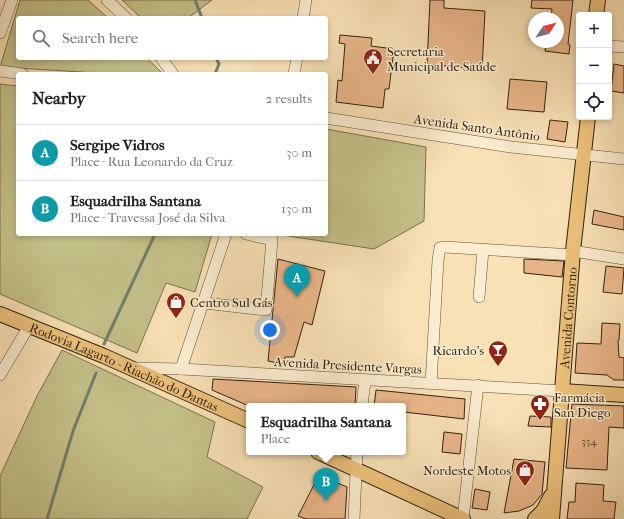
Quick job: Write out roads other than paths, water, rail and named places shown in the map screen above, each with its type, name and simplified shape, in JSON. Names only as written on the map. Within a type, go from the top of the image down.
[{"type":"main road","points":[[596,12],[598,0]]},
{"type":"main road","name":"Avenida Contorno","points":[[552,519],[573,253],[588,120]]},
{"type":"main road","name":"Rodovia Lagarto - Riachão do Dantas","points":[[0,314],[133,368],[246,420]]},
{"type":"main road","points":[[562,391],[624,395]]},
{"type":"main road","points":[[325,455],[463,519]]},
{"type":"main road","points":[[535,519],[543,511],[554,490]]},
{"type":"street","points":[[0,33],[12,0]]},
{"type":"street","points":[[107,0],[124,16]]},
{"type":"street","points":[[303,16],[306,0]]},
{"type":"street","points":[[612,46],[624,47]]},
{"type":"street","points":[[162,60],[172,72]]},
{"type":"street","points":[[294,72],[297,60]]},
{"type":"street","points":[[0,71],[16,73]]},
{"type":"street","name":"Avenida Santo Antônio","points":[[328,118],[450,138],[624,159]]},
{"type":"street","points":[[181,369],[225,236]]},
{"type":"street","points":[[204,303],[266,310],[272,240],[255,236]]},
{"type":"street","points":[[431,383],[439,250],[445,247],[483,250],[573,253],[624,259]]},
{"type":"street","points":[[479,297],[483,250]]},
{"type":"street","points":[[0,375],[29,326]]},
{"type":"street","name":"Avenida Presidente Vargas","points":[[133,368],[181,369],[562,391]]},
{"type":"street","points":[[362,403],[365,380]]},
{"type":"street","points":[[463,519],[478,385]]},
{"type":"street","points":[[354,519],[358,455]]},
{"type":"waterway","points":[[195,0],[201,16]]},
{"type":"waterway","points":[[216,72],[219,64],[217,60]]},
{"type":"waterway","points":[[104,344],[154,236]]},
{"type":"waterway","points":[[47,519],[73,431],[96,373]]},
{"type":"place","name":"Secretaria Municipal de Saúde","points":[[373,75]]},
{"type":"place","name":"Sergipe Vidros","points":[[297,297]]},
{"type":"place","name":"Centro Sul Gás","points":[[176,319]]},
{"type":"place","name":"Ricardo's","points":[[498,367]]},
{"type":"place","name":"Farmácia San Diego","points":[[540,421]]},
{"type":"place","name":"Nordeste Motos","points":[[525,487]]},
{"type":"place","name":"Esquadrilha Santana","points":[[326,501]]}]
